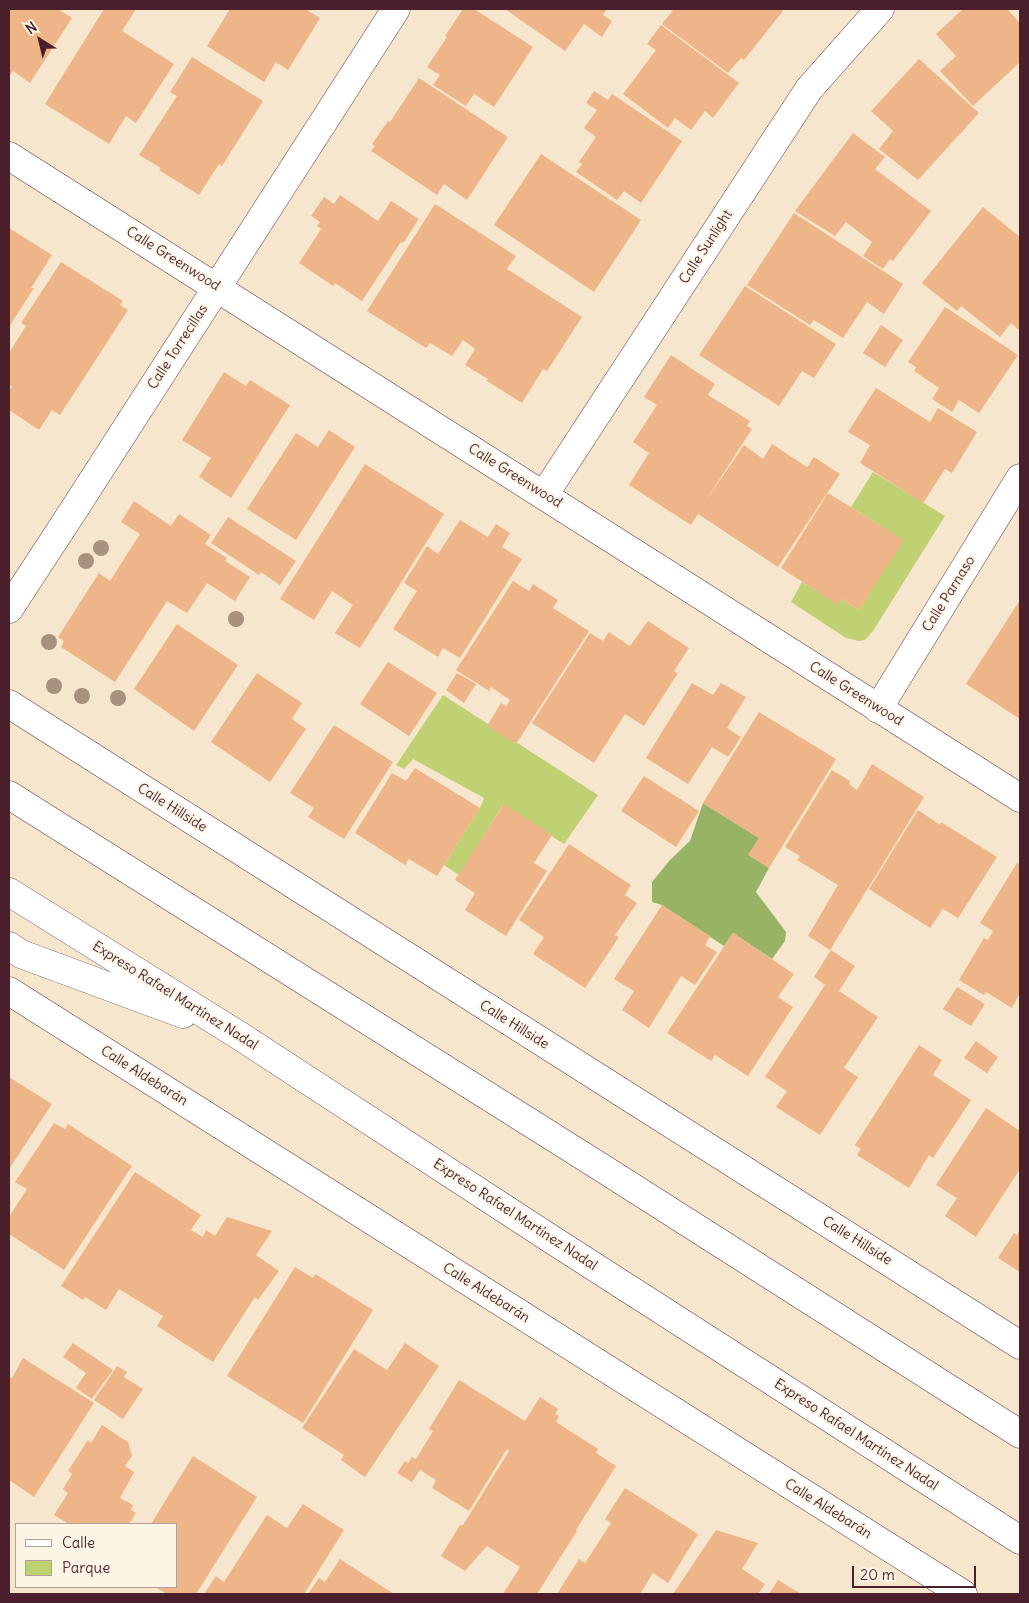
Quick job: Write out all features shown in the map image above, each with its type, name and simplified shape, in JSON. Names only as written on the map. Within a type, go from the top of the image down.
[{"type":"main road","name":"Calle Torrecillas","points":[[9,609],[396,9]]},
{"type":"main road","name":"Calle Sunlight","points":[[544,495],[808,89],[880,9]]},
{"type":"main road","name":"Calle Greenwood","points":[[9,156],[1020,798]]},
{"type":"main road","name":"Calle Parnaso","points":[[878,709],[1020,478]]},
{"type":"main road","name":"Calle Hillside","points":[[9,704],[1020,1345]]},
{"type":"main road","points":[[9,795],[599,1166],[1020,1434]]},
{"type":"main road","name":"Expreso Rafael Martínez Nadal","points":[[9,892],[240,1036],[551,1239],[1020,1540]]},
{"type":"main road","points":[[9,946],[21,954],[240,1036]]},
{"type":"main road","name":"Calle Aldebarán","points":[[9,991],[963,1594]]},
{"type":"green space","points":[[873,472],[945,516],[873,631],[865,640],[859,641],[846,638],[791,602],[802,582],[838,604],[841,599],[859,610],[903,540],[851,507]]},
{"type":"green space","points":[[443,695],[598,795],[564,844],[503,805],[459,875],[444,865],[480,808],[484,798],[413,759],[404,769],[396,765]]},
{"type":"green space","points":[[703,803],[759,838],[749,855],[769,868],[756,892],[786,932],[785,941],[772,959],[733,933],[724,946],[662,905],[652,902],[652,882],[670,860],[690,841]]},
{"type":"building","points":[[9,9],[58,9],[72,18],[30,83],[13,71],[9,77]]},
{"type":"building","points":[[104,9],[136,9],[122,31],[174,64],[136,123],[126,116],[109,144],[45,104]]},
{"type":"building","points":[[230,9],[305,9],[320,18],[288,70],[276,62],[264,82],[207,46]]},
{"type":"building","points":[[463,9],[474,9],[533,47],[494,107],[474,94],[466,106],[433,85],[440,75],[427,67]]},
{"type":"building","points":[[505,9],[607,9],[603,15],[612,21],[602,37],[584,24],[565,51]]},
{"type":"building","points":[[674,9],[780,9],[783,11],[744,60],[741,58],[728,73],[662,24]]},
{"type":"building","points":[[963,9],[1007,9],[1020,23],[1020,62],[973,106],[940,71],[956,56],[936,34]]},
{"type":"building","points":[[661,25],[739,83],[713,118],[705,111],[691,130],[675,118],[668,128],[623,94],[656,50],[647,44]]},
{"type":"building","points":[[192,57],[263,101],[222,166],[219,164],[199,195],[139,155],[177,96],[170,92]]},
{"type":"building","points":[[919,59],[979,113],[918,180],[879,149],[893,131],[871,111]]},
{"type":"building","points":[[419,78],[508,137],[467,200],[444,184],[437,195],[371,151],[375,146],[372,144],[388,121],[390,122]]},
{"type":"building","points":[[594,91],[608,100],[612,94],[682,141],[641,203],[624,191],[617,200],[576,172],[582,164],[579,162],[596,137],[584,128],[597,110],[586,103]]},
{"type":"building","points":[[853,133],[885,157],[875,169],[931,211],[893,261],[890,259],[883,269],[863,256],[872,242],[846,222],[835,236],[795,211]]},
{"type":"building","points":[[541,154],[641,220],[594,292],[494,225]]},
{"type":"building","points":[[340,195],[378,221],[391,201],[419,219],[404,242],[401,242],[362,301],[335,283],[333,286],[299,263],[321,229],[317,226],[320,222],[311,216],[324,197],[334,204]]},
{"type":"building","points":[[435,204],[516,256],[507,269],[582,317],[547,371],[543,369],[522,403],[465,365],[475,349],[463,340],[452,356],[430,343],[426,348],[367,311]]},
{"type":"building","points":[[983,207],[1020,237],[1020,331],[1011,323],[1000,337],[961,306],[957,311],[922,283]]},
{"type":"building","points":[[794,213],[903,284],[884,314],[867,302],[843,338],[814,320],[810,325],[747,285]]},
{"type":"building","points":[[9,228],[52,255],[9,327]]},
{"type":"building","points":[[61,262],[123,301],[120,305],[128,310],[60,415],[52,410],[39,430],[9,410],[9,391],[12,387],[9,385],[9,353],[26,326],[21,323]]},
{"type":"building","points":[[745,286],[836,344],[814,378],[802,371],[779,406],[699,355]]},
{"type":"building","points":[[945,307],[1018,355],[979,413],[959,400],[952,412],[932,399],[939,388],[914,371],[916,367],[908,362]]},
{"type":"building","points":[[881,325],[903,340],[885,367],[863,353]]},
{"type":"building","points":[[671,355],[715,384],[708,395],[750,421],[747,426],[752,429],[705,502],[744,445],[763,459],[772,444],[807,467],[814,457],[840,474],[778,567],[698,514],[691,525],[629,485],[649,453],[633,442],[657,405],[644,397]]},
{"type":"building","points":[[224,372],[246,386],[250,380],[290,405],[231,498],[199,477],[211,458],[182,440]]},
{"type":"building","points":[[876,388],[930,422],[938,408],[977,432],[952,473],[945,469],[923,503],[860,463],[870,445],[848,432]]},
{"type":"building","points":[[329,430],[355,447],[296,540],[247,509],[296,433],[318,447]]},
{"type":"building","points":[[365,464],[444,514],[360,648],[335,633],[353,605],[332,591],[314,620],[280,599]]},
{"type":"building","points":[[828,493],[904,540],[859,610],[841,599],[838,605],[781,568]]},
{"type":"building","points":[[134,501],[171,526],[179,514],[211,535],[205,544],[227,558],[225,561],[250,577],[235,601],[207,583],[187,613],[167,601],[115,682],[61,647],[64,641],[58,637],[99,573],[110,581],[140,534],[121,522]]},
{"type":"building","points":[[228,517],[296,561],[280,585],[261,572],[259,575],[211,543]]},
{"type":"building","points":[[460,520],[488,537],[496,524],[510,533],[502,547],[522,559],[460,658],[443,648],[438,657],[393,629],[417,591],[404,583],[427,546],[438,554]]},
{"type":"building","points":[[513,581],[529,591],[533,584],[558,600],[553,608],[589,631],[516,744],[487,726],[501,703],[506,706],[510,700],[491,687],[489,691],[456,670]]},
{"type":"building","points":[[1020,600],[1020,719],[966,684]]},
{"type":"building","points":[[648,621],[689,648],[674,671],[678,673],[644,726],[625,714],[594,763],[532,723],[590,633],[603,641],[609,632],[630,646]]},
{"type":"building","points":[[177,624],[238,665],[194,731],[134,689]]},
{"type":"building","points":[[388,662],[437,693],[409,736],[360,704]]},
{"type":"building","points":[[257,673],[302,703],[292,719],[306,729],[270,782],[211,742]]},
{"type":"building","points":[[457,673],[476,684],[464,703],[446,690]]},
{"type":"building","points":[[692,683],[713,695],[721,683],[746,697],[727,728],[741,737],[728,757],[712,747],[688,784],[646,758]]},
{"type":"building","points":[[759,712],[836,759],[769,868],[748,855],[759,838],[703,803]]},
{"type":"building","points":[[334,725],[393,762],[344,839],[308,817],[314,808],[290,793]]},
{"type":"building","points":[[872,764],[924,797],[830,950],[808,936],[838,885],[797,860],[800,856],[785,847],[832,770],[850,781],[849,784],[857,790]]},
{"type":"building","points":[[415,768],[480,808],[437,876],[409,859],[405,865],[355,833],[392,773],[406,781]]},
{"type":"building","points":[[644,776],[699,811],[676,847],[621,811]]},
{"type":"building","points":[[504,804],[552,835],[534,863],[547,871],[506,936],[465,910],[475,893],[455,880]]},
{"type":"building","points":[[918,810],[940,825],[941,822],[997,857],[958,918],[943,909],[930,928],[869,889]]},
{"type":"building","points":[[569,844],[631,885],[625,895],[637,903],[615,935],[619,937],[585,988],[533,954],[544,937],[519,920]]},
{"type":"building","points":[[1017,863],[1020,865],[1020,993],[1012,1008],[986,992],[984,995],[959,980],[984,938],[988,940],[993,931],[980,923]]},
{"type":"building","points":[[662,905],[710,936],[705,945],[717,952],[695,985],[681,976],[649,1028],[622,1010],[634,991],[614,979]]},
{"type":"building","points":[[733,933],[794,974],[778,997],[793,1007],[748,1076],[715,1055],[711,1061],[667,1033]]},
{"type":"building","points":[[831,950],[855,966],[839,991],[878,1017],[844,1068],[858,1077],[820,1135],[776,1107],[787,1091],[765,1077],[825,985],[814,977]]},
{"type":"building","points":[[957,987],[985,1004],[971,1026],[943,1009]]},
{"type":"building","points":[[976,1041],[998,1057],[987,1073],[964,1058]]},
{"type":"building","points":[[919,1045],[942,1060],[933,1075],[971,1100],[933,1158],[929,1155],[909,1188],[857,1155],[861,1149],[855,1145]]},
{"type":"building","points":[[9,1077],[52,1104],[9,1169]]},
{"type":"building","points":[[986,1108],[1020,1131],[1020,1169],[976,1237],[945,1216],[957,1198],[936,1185]]},
{"type":"building","points":[[54,1123],[65,1129],[68,1124],[132,1166],[64,1270],[9,1234],[9,1217],[27,1189],[15,1182]]},
{"type":"building","points":[[135,1172],[201,1215],[191,1230],[203,1237],[206,1230],[215,1236],[227,1217],[272,1231],[256,1255],[279,1271],[258,1300],[255,1297],[213,1362],[157,1326],[163,1316],[119,1289],[106,1310],[85,1297],[83,1300],[61,1286]]},
{"type":"building","points":[[1020,1230],[1020,1272],[998,1258],[1014,1233],[1017,1235]]},
{"type":"building","points":[[295,1267],[313,1278],[315,1274],[373,1310],[303,1423],[227,1376]]},
{"type":"building","points":[[73,1343],[113,1370],[92,1399],[76,1388],[86,1373],[63,1357]]},
{"type":"building","points":[[405,1343],[439,1366],[365,1477],[341,1460],[344,1455],[302,1428],[354,1349],[387,1370]]},
{"type":"building","points":[[23,1358],[94,1403],[34,1497],[9,1480],[9,1376],[12,1378]]},
{"type":"building","points":[[117,1366],[127,1372],[124,1377],[143,1389],[123,1419],[94,1400]]},
{"type":"building","points":[[459,1380],[525,1421],[540,1397],[558,1409],[555,1414],[559,1416],[556,1422],[598,1449],[596,1453],[616,1466],[537,1594],[503,1594],[520,1567],[487,1546],[465,1571],[441,1556],[460,1525],[463,1525],[509,1451],[507,1449],[469,1511],[432,1488],[436,1480],[420,1470],[412,1482],[397,1473],[405,1461],[408,1463],[412,1457],[416,1459],[433,1431],[429,1429]]},
{"type":"building","points":[[102,1425],[128,1442],[132,1456],[125,1466],[134,1472],[120,1498],[133,1505],[131,1510],[136,1513],[130,1523],[67,1523],[54,1515],[68,1493],[63,1489],[72,1474],[68,1471],[88,1440],[91,1443]]},
{"type":"building","points":[[193,1456],[257,1497],[196,1594],[167,1594],[157,1588],[178,1588],[178,1523],[152,1523]]},
{"type":"building","points":[[625,1488],[698,1534],[668,1583],[653,1573],[640,1594],[557,1594],[579,1559],[585,1563],[611,1523],[605,1519]]},
{"type":"building","points":[[303,1504],[344,1530],[304,1594],[204,1594],[216,1576],[224,1582],[267,1515],[287,1528]]},
{"type":"building","points":[[716,1530],[758,1543],[742,1569],[765,1584],[758,1594],[673,1594]]},
{"type":"building","points":[[340,1559],[394,1594],[308,1594],[319,1578],[325,1582]]},
{"type":"building","points":[[778,1580],[801,1594],[769,1594]]}]
